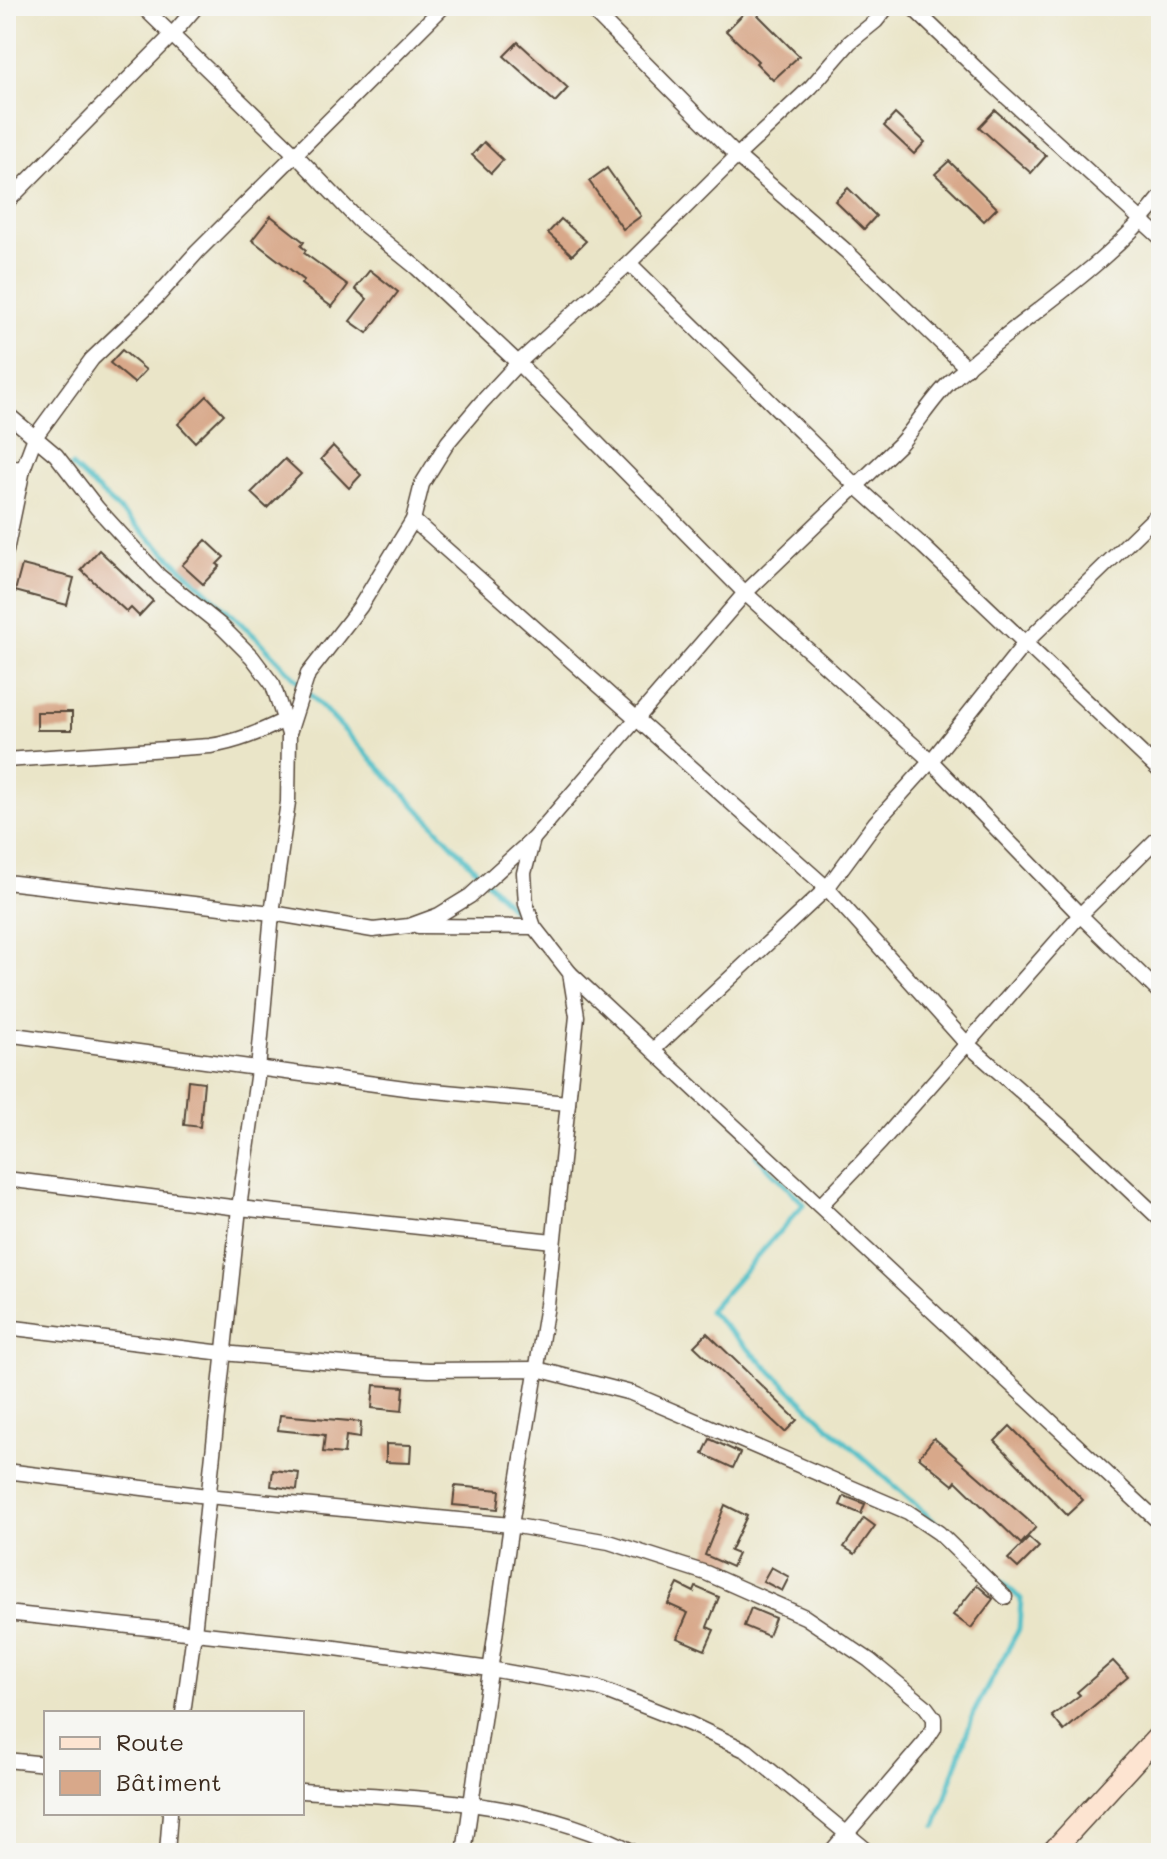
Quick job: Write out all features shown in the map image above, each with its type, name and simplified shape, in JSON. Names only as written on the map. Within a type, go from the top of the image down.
[{"type":"main road","points":[[1051,1853],[1159,1740]]},
{"type":"street","points":[[142,6],[296,155],[358,220],[417,268],[518,363],[745,593],[931,761],[1161,994]]},
{"type":"street","points":[[6,203],[197,6]]},
{"type":"street","points":[[6,551],[23,469],[35,437],[92,359],[444,6]]},
{"type":"street","points":[[588,6],[737,156],[846,251],[967,368]]},
{"type":"street","points":[[287,727],[308,674],[360,607],[413,520],[422,484],[448,442],[518,363],[629,263],[811,87],[850,42],[876,21],[888,6]]},
{"type":"street","points":[[911,6],[1161,238]]},
{"type":"street","points":[[409,926],[439,915],[470,896],[533,839],[745,593],[900,444],[919,422],[932,400],[1143,220],[1161,197]]},
{"type":"street","points":[[629,263],[855,485],[1161,772]]},
{"type":"street","points":[[6,413],[56,455],[144,561],[220,625],[252,657],[273,685],[287,727],[288,802],[272,913],[258,1070],[239,1208],[183,1711]]},
{"type":"street","points":[[6,467],[23,469]]},
{"type":"street","points":[[654,1049],[827,888],[875,823],[931,761],[1025,643],[1161,511]]},
{"type":"street","points":[[413,520],[827,888],[966,1043],[1161,1220]]},
{"type":"street","points":[[6,760],[231,743],[287,727]]},
{"type":"street","points":[[821,1205],[880,1143],[1080,915],[1161,835]]},
{"type":"street","points":[[533,839],[524,873],[526,904],[534,927],[570,973],[1161,1524]]},
{"type":"street","points":[[6,882],[272,913],[373,930],[409,926],[534,927]]},
{"type":"street","points":[[464,1853],[511,1525],[537,1369],[553,1241],[577,1016],[570,973]]},
{"type":"street","points":[[6,1034],[412,1089],[568,1103]]},
{"type":"street","points":[[6,1179],[239,1208],[553,1241]]},
{"type":"street","points":[[6,1327],[223,1353],[429,1370],[537,1369],[631,1393],[898,1507],[939,1533],[1005,1597]]},
{"type":"street","points":[[6,1471],[207,1496],[511,1525],[609,1542],[720,1580],[805,1617],[869,1660],[925,1706],[934,1718],[934,1728],[925,1742],[830,1853]]},
{"type":"street","points":[[6,1613],[328,1647],[490,1669],[598,1688],[690,1724],[747,1751],[870,1853]]},
{"type":"street","points":[[6,1760],[44,1764]]},
{"type":"street","points":[[304,1791],[470,1802],[580,1827],[635,1853]]},
{"type":"street","points":[[167,1853],[170,1815]]},
{"type":"building","points":[[750,7],[799,56],[773,80],[726,31]]},
{"type":"building","points":[[518,42],[568,88],[555,102],[504,56]]},
{"type":"building","points":[[995,110],[1046,156],[1031,173],[979,127]]},
{"type":"building","points":[[895,114],[925,142],[914,154],[884,126]]},
{"type":"building","points":[[484,142],[503,160],[491,173],[472,155]]},
{"type":"building","points":[[949,161],[997,208],[984,221],[935,174]]},
{"type":"building","points":[[607,168],[641,216],[623,229],[589,181]]},
{"type":"building","points":[[848,188],[876,216],[864,229],[835,201]]},
{"type":"building","points":[[271,216],[304,242],[301,246],[306,250],[304,253],[348,285],[332,307],[301,284],[304,280],[252,240]]},
{"type":"building","points":[[561,219],[586,241],[572,255],[548,233]]},
{"type":"building","points":[[370,270],[398,292],[367,333],[350,321],[367,299],[355,289]]},
{"type":"building","points":[[122,350],[146,370],[134,383],[110,363]]},
{"type":"building","points":[[207,396],[224,414],[195,442],[178,424]]},
{"type":"building","points":[[333,446],[361,475],[349,488],[321,459]]},
{"type":"building","points":[[285,459],[301,474],[267,508],[251,493]]},
{"type":"building","points":[[206,540],[224,557],[203,584],[182,565]]},
{"type":"building","points":[[99,550],[153,601],[139,616],[131,608],[127,612],[81,570]]},
{"type":"building","points":[[22,565],[74,578],[67,605],[15,591]]},
{"type":"building","points":[[37,712],[72,712],[72,730],[37,730]]},
{"type":"building","points":[[188,1080],[204,1082],[200,1127],[184,1125]]},
{"type":"building","points":[[707,1333],[797,1420],[785,1432],[694,1346]]},
{"type":"building","points":[[374,1385],[404,1387],[402,1411],[372,1408]]},
{"type":"building","points":[[280,1415],[361,1422],[360,1438],[346,1436],[344,1454],[323,1452],[325,1435],[278,1430]]},
{"type":"building","points":[[1010,1426],[1083,1500],[1067,1515],[995,1441]]},
{"type":"building","points":[[934,1438],[1036,1527],[1021,1544],[956,1481],[953,1485],[919,1457]]},
{"type":"building","points":[[710,1439],[740,1453],[733,1468],[703,1454]]},
{"type":"building","points":[[386,1444],[411,1445],[410,1463],[386,1462]]},
{"type":"building","points":[[273,1470],[299,1473],[297,1490],[271,1486]]},
{"type":"building","points":[[455,1486],[500,1490],[498,1509],[453,1505]]},
{"type":"building","points":[[844,1496],[865,1504],[861,1514],[840,1505]]},
{"type":"building","points":[[725,1505],[747,1516],[730,1551],[738,1554],[732,1567],[705,1555]]},
{"type":"building","points":[[864,1518],[875,1526],[855,1554],[844,1547]]},
{"type":"building","points":[[1029,1538],[1039,1547],[1018,1568],[1008,1559]]},
{"type":"building","points":[[771,1567],[789,1577],[782,1591],[763,1581]]},
{"type":"building","points":[[678,1584],[694,1592],[696,1587],[719,1597],[707,1627],[714,1630],[705,1650],[677,1638],[688,1613],[668,1604]]},
{"type":"building","points":[[977,1585],[993,1599],[971,1628],[953,1615]]},
{"type":"building","points":[[751,1608],[775,1618],[768,1636],[744,1626]]},
{"type":"building","points":[[1113,1661],[1128,1677],[1064,1731],[1052,1716],[1080,1695],[1077,1692]]},
{"type":"waterway","points":[[72,466],[260,641],[527,924]]},
{"type":"waterway","points":[[756,1156],[804,1204],[709,1311],[828,1426],[937,1524]]},
{"type":"waterway","points":[[936,1826],[974,1712],[1019,1629],[1021,1599],[971,1555]]}]
